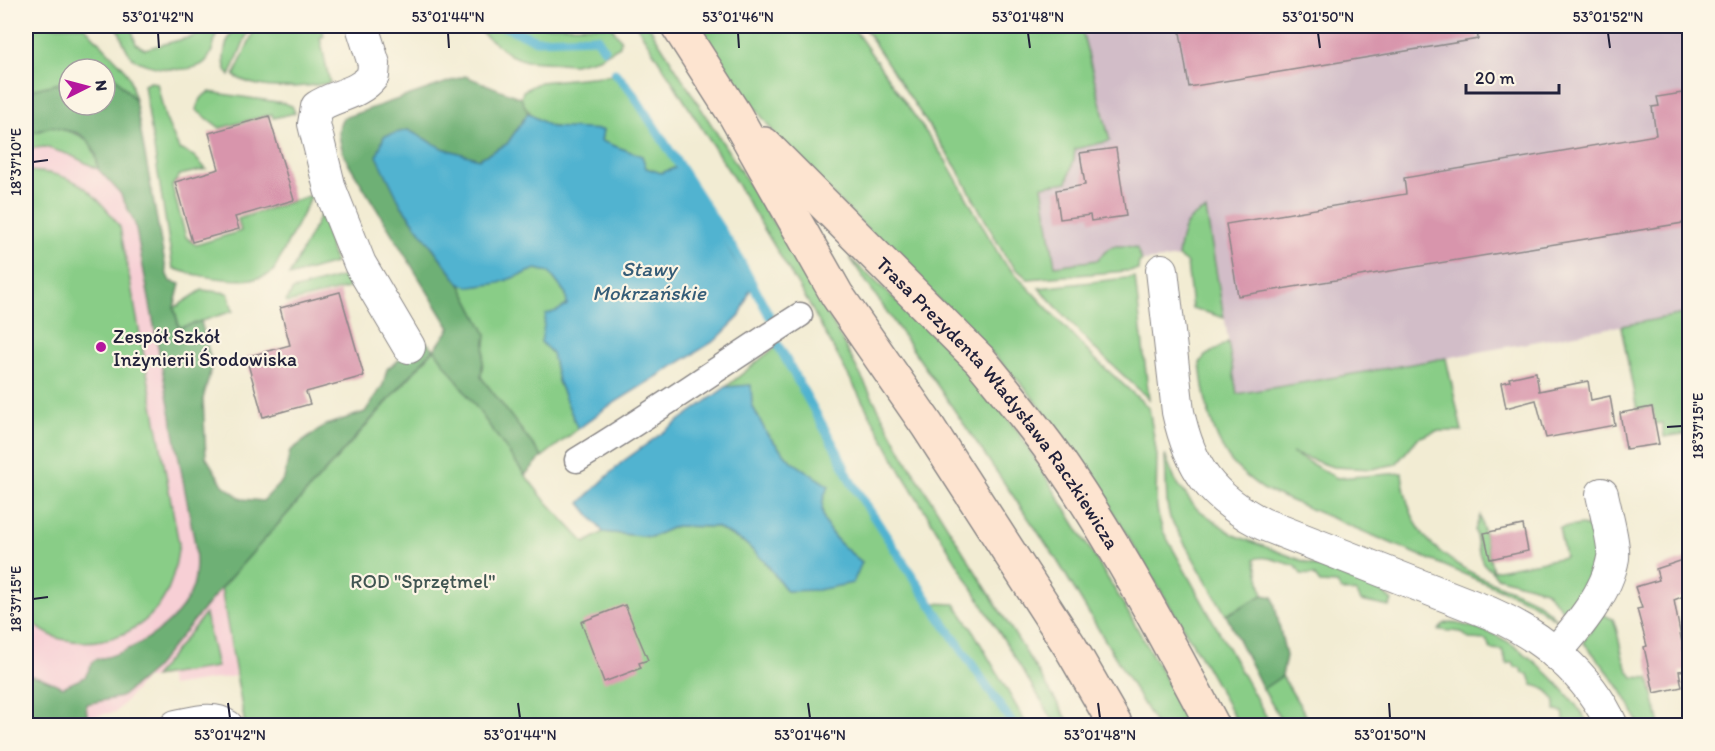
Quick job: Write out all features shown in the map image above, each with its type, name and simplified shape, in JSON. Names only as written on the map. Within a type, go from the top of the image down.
[{"type":"main road","name":"Trasa Prezydenta Władysława Raczkiewicza","points":[[678,26],[735,115],[837,295],[927,424],[1071,648],[1116,726]]},
{"type":"main road","name":"Trasa Prezydenta Władysława Raczkiewicza","points":[[735,115],[980,360],[1010,396],[1059,462],[1110,542],[1213,726]]},
{"type":"street","points":[[362,26],[374,64],[373,76],[353,92],[317,107],[314,124],[330,189],[360,264],[409,347]]},
{"type":"street","points":[[1162,270],[1182,432],[1193,462],[1218,495],[1263,524],[1498,617],[1523,630],[1555,653],[1585,684],[1612,726]]},
{"type":"street","points":[[577,460],[640,422],[719,367],[800,315]]},
{"type":"street","points":[[1555,653],[1570,636],[1602,589],[1614,556],[1602,494]]},
{"type":"street","points":[[176,726],[213,720],[221,721],[227,726]]},
{"type":"shaded area","points":[[863,26],[1689,26],[1689,313],[1237,394],[1214,253],[1027,275]]},
{"type":"shaded area","name":"Zespół Szkół Inżynierii Środowiska","points":[[26,100],[57,104],[57,117],[112,117],[221,588],[235,676],[171,686],[168,676],[145,679],[116,712],[26,726]]},
{"type":"green space","points":[[26,26],[84,26],[114,57],[57,57],[57,84],[26,91]]},
{"type":"green space","points":[[117,26],[131,26],[136,44],[145,49],[195,36],[201,26],[218,26],[213,49],[206,61],[200,66],[168,69],[137,61],[131,56]]},
{"type":"green space","points":[[237,26],[249,29],[230,76],[224,64],[224,57],[227,43]]},
{"type":"green space","points":[[256,26],[322,26],[324,36],[320,38],[330,83],[269,87],[256,85],[234,76]]},
{"type":"green space","points":[[473,26],[611,26],[621,40],[620,46],[599,58],[574,64],[526,61],[510,55]]},
{"type":"green space","points":[[637,26],[649,26],[809,279],[905,458],[1071,725],[1056,725],[903,475],[808,302],[734,179]]},
{"type":"green space","points":[[698,26],[852,26],[946,161],[1002,260],[1093,357],[1149,408],[1157,456],[1156,500],[1163,531],[1271,725],[1239,725],[1196,649],[1091,476],[1059,431],[1025,388],[994,355],[782,144]]},
{"type":"green space","points":[[863,26],[1081,26],[1110,141],[1075,149],[1067,182],[1042,186],[1055,266],[1097,260],[1109,248],[1127,246],[1137,248],[1142,261],[1139,262],[1138,270],[1028,279],[1016,269],[1005,256],[956,167]]},
{"type":"green space","points":[[117,61],[130,79],[135,100],[117,79]]},
{"type":"green space","points":[[612,75],[629,88],[680,166],[661,173],[646,168],[642,156],[601,141],[603,130],[567,129],[545,124],[528,110],[521,99],[523,91],[540,82]]},
{"type":"green space","points":[[465,76],[521,98],[528,113],[507,144],[479,159],[442,148],[408,130],[401,205],[460,284],[486,334],[481,377],[542,457],[525,475],[434,349],[221,588],[154,669],[121,697],[86,704],[88,725],[26,725],[26,675],[42,678],[63,687],[85,677],[94,660],[123,651],[152,636],[165,626],[186,602],[194,584],[195,544],[135,224],[120,193],[98,169],[96,154],[88,140],[78,133],[51,127],[26,135],[26,91],[57,84],[57,117],[117,117],[117,79],[135,100],[167,275],[170,281],[180,284],[174,308],[179,328],[201,321],[212,365],[203,399],[206,457],[223,485],[242,499],[263,501],[284,479],[290,451],[326,425],[365,412],[383,385],[387,369],[424,341],[435,349],[450,328],[344,156],[339,133],[343,118]]},
{"type":"green space","points":[[150,82],[157,83],[165,117],[179,149],[194,156],[206,169],[180,175],[172,186],[186,237],[196,245],[241,231],[238,219],[312,195],[274,270],[255,279],[241,280],[196,275],[173,268],[144,85]]},
{"type":"green space","points":[[209,92],[284,103],[292,106],[295,113],[273,118],[272,114],[220,128],[196,110],[200,100]]},
{"type":"green space","points":[[51,127],[84,138],[93,150],[98,169],[70,155],[45,147],[26,149],[26,135]]},
{"type":"green space","points":[[26,171],[57,175],[81,185],[101,202],[120,227],[179,544],[174,573],[162,601],[143,622],[131,630],[105,640],[90,642],[56,638],[26,618]]},
{"type":"green space","points":[[1206,210],[1224,318],[1192,308],[1187,263],[1178,257],[1184,228],[1192,218]]},
{"type":"green space","points":[[321,214],[335,263],[289,276]]},
{"type":"green space","points":[[850,258],[967,365],[1019,433],[1121,600],[1192,725],[1156,725],[1055,557]]},
{"type":"green space","points":[[536,269],[549,272],[566,294],[567,305],[550,321],[541,342],[552,353],[558,381],[578,429],[542,457],[481,377],[486,334],[460,284],[489,285]]},
{"type":"green space","points":[[344,277],[352,287],[287,303],[286,301],[293,290]]},
{"type":"green space","points":[[1135,277],[1149,399],[1096,350],[1039,288]]},
{"type":"green space","points":[[202,290],[228,293],[233,311],[180,328],[174,308]]},
{"type":"green space","points":[[1689,313],[1689,433],[1664,437],[1662,423],[1655,424],[1652,407],[1637,410],[1621,326]]},
{"type":"green space","points":[[1228,342],[1237,394],[1446,358],[1462,431],[1436,431],[1418,438],[1396,464],[1372,469],[1333,467],[1292,453],[1337,478],[1402,473],[1409,508],[1424,535],[1434,546],[1445,556],[1476,575],[1535,601],[1559,622],[1530,602],[1263,489],[1244,474],[1228,457],[1216,435],[1208,412],[1201,375],[1200,363],[1205,356]]},
{"type":"green space","name":"ROD \"Sprzętmel\"","points":[[778,345],[839,455],[851,482],[930,603],[955,604],[972,629],[1027,725],[245,725],[221,588],[435,349],[525,475],[585,543],[603,532],[651,537],[676,526],[716,527],[745,543],[765,562],[787,591],[862,562],[843,547],[828,529],[822,509],[823,498],[828,486],[791,461],[767,434],[752,405],[751,386],[726,387]]},
{"type":"green space","points":[[1165,455],[1175,480],[1195,507],[1234,535],[1380,590],[1392,601],[1389,607],[1361,601],[1357,593],[1341,590],[1337,584],[1320,583],[1314,575],[1301,574],[1295,565],[1270,558],[1260,558],[1255,559],[1263,595],[1226,615],[1170,518],[1167,504]]},
{"type":"green space","points":[[1480,516],[1493,571],[1565,557],[1559,528],[1582,525],[1588,527],[1601,548],[1603,563],[1569,617],[1545,590],[1497,577],[1483,563],[1475,530]]},
{"type":"green space","points":[[1263,595],[1273,597],[1286,656],[1282,676],[1263,689],[1226,615]]},
{"type":"green space","points":[[205,614],[217,667],[154,677]]},
{"type":"green space","points":[[1602,614],[1613,619],[1625,663],[1633,677],[1649,678],[1660,725],[1639,725],[1615,681],[1583,642]]},
{"type":"green space","points":[[1450,622],[1495,635],[1521,651],[1548,674],[1572,700],[1589,725],[1565,725],[1563,712],[1555,711],[1553,697],[1550,693],[1533,685],[1529,675],[1523,673],[1521,668],[1515,667],[1513,662],[1507,664],[1502,650],[1491,649],[1486,640],[1469,639],[1461,632],[1439,630],[1444,624]]},
{"type":"green space","points":[[1282,676],[1312,725],[1284,725],[1263,689]]},
{"type":"water","name":"Stawy Mokrzańskie","points":[[528,113],[551,127],[603,130],[601,141],[642,156],[646,168],[661,173],[680,166],[751,287],[740,316],[716,340],[606,408],[578,429],[558,381],[552,353],[541,342],[546,314],[567,305],[566,294],[549,272],[536,269],[499,283],[471,287],[460,284],[401,205],[377,156],[384,136],[408,130],[442,148],[479,159],[507,144]]},
{"type":"water","points":[[751,385],[752,405],[767,434],[791,461],[829,486],[822,509],[824,520],[843,547],[862,562],[853,583],[818,590],[787,591],[765,562],[745,543],[716,527],[676,526],[651,537],[603,532],[580,503],[622,462],[726,387]]},
{"type":"building","points":[[1179,26],[1477,26],[1478,39],[1189,87]]},
{"type":"building","points":[[1689,92],[1689,222],[1238,296],[1226,224],[1406,194],[1404,178],[1656,135],[1652,107],[1659,106],[1657,97]]},
{"type":"building","points":[[269,116],[294,200],[235,217],[239,229],[192,242],[175,182],[219,169],[209,133]]},
{"type":"building","points":[[1116,148],[1126,216],[1091,221],[1090,215],[1060,219],[1056,190],[1085,185],[1080,153]]},
{"type":"building","points":[[340,292],[364,376],[306,392],[310,404],[263,417],[246,357],[290,345],[280,308]]},
{"type":"building","points":[[1536,372],[1539,391],[1588,381],[1591,400],[1610,396],[1615,425],[1546,438],[1536,400],[1506,408],[1501,383],[1510,381],[1509,378]]},
{"type":"building","points":[[1652,407],[1659,444],[1626,449],[1620,413]]},
{"type":"building","points":[[1523,525],[1528,551],[1490,559],[1484,533]]},
{"type":"building","points":[[1689,558],[1689,594],[1674,600],[1687,670],[1679,671],[1682,687],[1654,693],[1644,647],[1647,646],[1637,609],[1642,608],[1635,587],[1659,580],[1656,569]]},
{"type":"building","points":[[625,605],[648,660],[639,663],[641,668],[604,682],[581,622]]},
{"type":"waterway","points":[[503,26],[536,40],[597,38],[604,49]]},
{"type":"waterway","points":[[615,73],[629,88],[736,253],[770,317]]},
{"type":"waterway","points":[[778,345],[839,455],[851,482],[1014,726]]},
{"type":"place","name":"Zespół Szkół Inżynierii Środowiska","points":[[101,347]]}]
